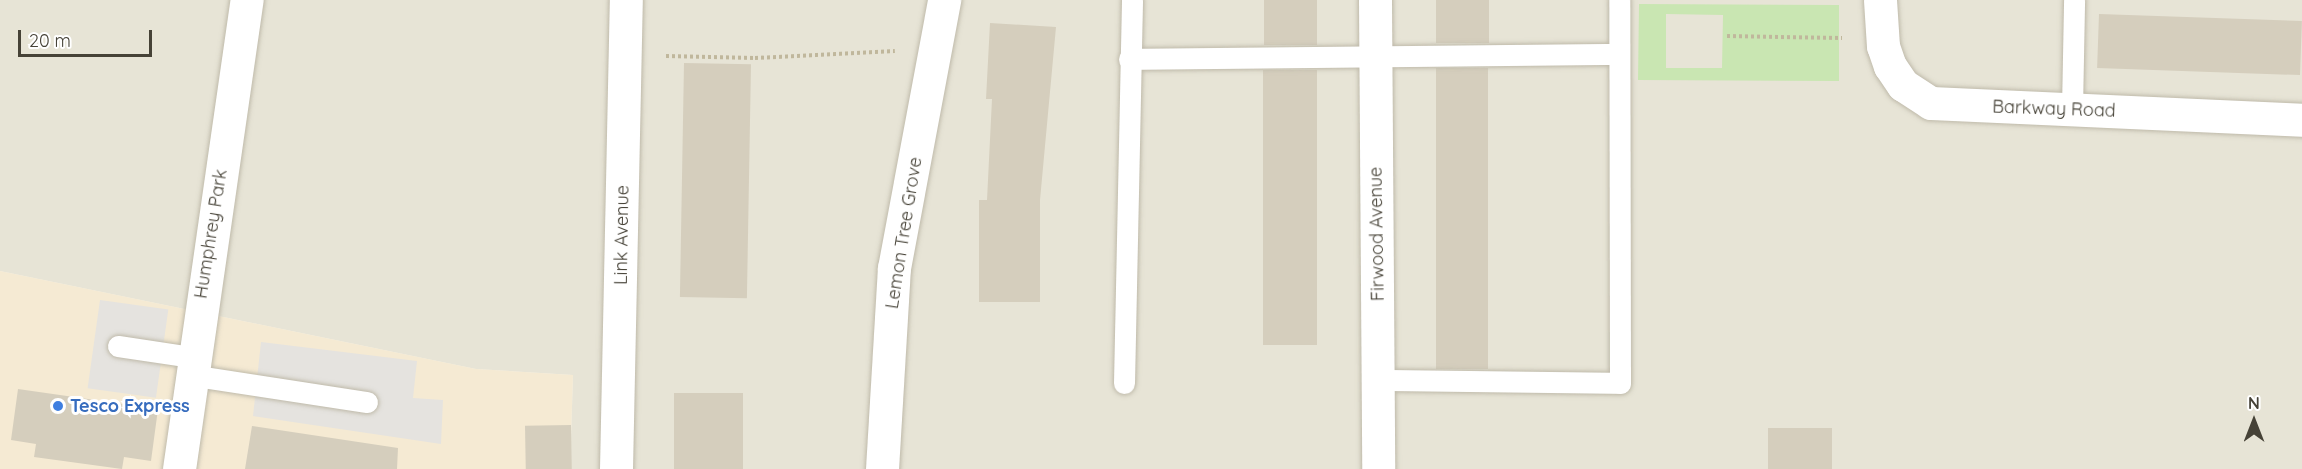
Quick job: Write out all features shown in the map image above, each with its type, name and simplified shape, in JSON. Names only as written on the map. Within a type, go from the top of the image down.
[{"type":"street","name":"Humphrey Park","points":[[179,469],[191,366],[248,0]]},
{"type":"street","name":"Link Avenue","points":[[616,469],[626,0]]},
{"type":"street","name":"Lemon Tree Grove","points":[[882,469],[894,268],[944,0]]},
{"type":"street","name":"Firwood Avenue","points":[[1375,0],[1378,469]]},
{"type":"street","name":"Barkway Road","points":[[1880,0],[1882,36],[1890,66],[1903,85],[1931,104],[2302,120]]},
{"type":"lane","points":[[1124,383],[1132,0]]},
{"type":"lane","points":[[1378,380],[1620,384],[1619,0]]},
{"type":"lane","points":[[2072,109],[2074,0]]},
{"type":"lane","points":[[1129,60],[1619,54]]},
{"type":"lane","points":[[118,345],[191,366],[367,402]]},
{"type":"path","points":[[1727,36],[1882,36]]},
{"type":"path","points":[[626,56],[755,58],[898,51]]},
{"type":"shaded area","points":[[0,0],[2302,0],[2302,469],[570,469],[573,375],[476,369],[0,271]]},
{"type":"shaded area","points":[[0,271],[476,369],[573,375],[570,469],[0,469]]},
{"type":"shaded area","points":[[100,300],[168,310],[156,398],[88,388]]},
{"type":"shaded area","points":[[261,342],[417,361],[413,398],[443,400],[441,444],[253,416]]},
{"type":"green space","points":[[1639,4],[1839,5],[1839,81],[1638,80]],"holes":[[[1666,14],[1723,15],[1722,68],[1666,68]]]},
{"type":"building","points":[[1264,0],[1317,0],[1317,45],[1264,45]]},
{"type":"building","points":[[1436,0],[1489,0],[1489,43],[1436,43]]},
{"type":"building","points":[[2099,14],[2302,21],[2300,75],[2097,68]]},
{"type":"building","points":[[990,23],[1056,27],[1040,200],[1040,302],[979,302],[979,200],[987,200],[992,99],[986,99]]},
{"type":"building","points":[[684,63],[751,64],[747,298],[680,297]]},
{"type":"building","points":[[1436,68],[1488,68],[1488,369],[1436,369]]},
{"type":"building","points":[[1263,70],[1317,70],[1317,345],[1263,345]]},
{"type":"building","points":[[18,389],[158,409],[151,461],[124,457],[122,469],[34,457],[36,444],[11,440]]},
{"type":"building","points":[[674,393],[743,393],[743,469],[674,469]]},
{"type":"building","points":[[571,425],[572,469],[526,469],[525,426]]},
{"type":"building","points":[[252,426],[398,448],[397,469],[245,469]]},
{"type":"building","points":[[1768,428],[1832,428],[1832,469],[1768,469]]},
{"type":"place","name":"Tesco Express","points":[[58,406]]}]
